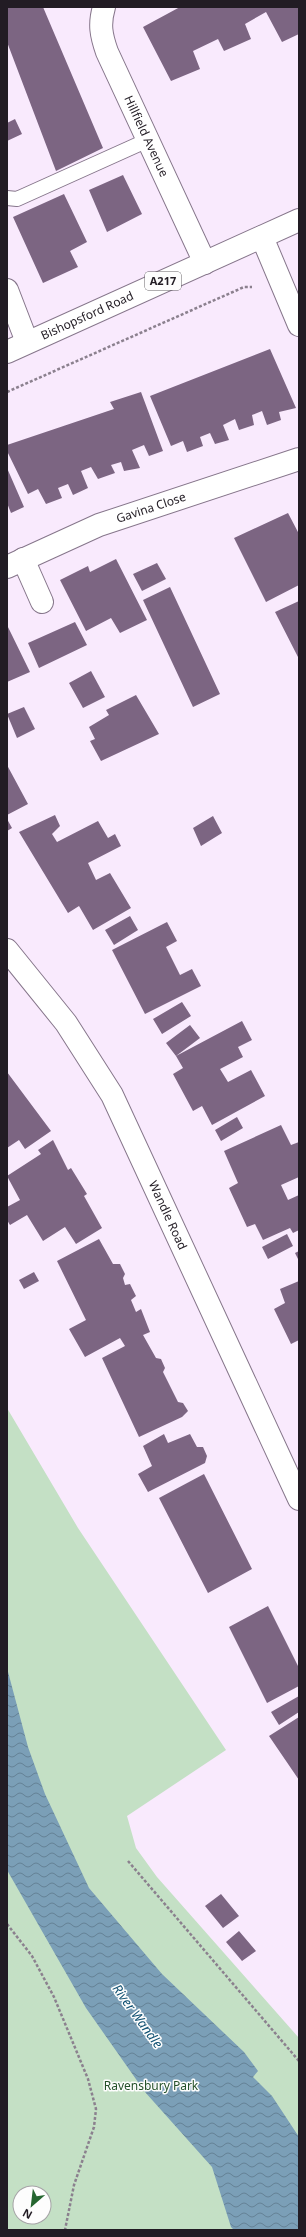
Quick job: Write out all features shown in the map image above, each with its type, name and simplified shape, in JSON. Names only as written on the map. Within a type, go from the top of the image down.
[{"type":"street","name":"Hillfield Avenue","points":[[104,7],[101,18],[103,40],[205,263]]},
{"type":"street","name":"Bishopsford Road","points":[[7,352],[299,220]]},
{"type":"street","points":[[262,237],[299,325]]},
{"type":"street","points":[[7,290],[27,342]]},
{"type":"street","name":"Gavina Close","points":[[15,563],[98,525],[299,459]]},
{"type":"street","points":[[15,563],[42,602]]},
{"type":"street","name":"Wandle Road","points":[[7,950],[66,1023],[112,1094],[299,1499]]},
{"type":"lane","points":[[7,198],[17,199],[148,140]]},
{"type":"path","points":[[7,392],[244,287],[255,286]]},
{"type":"path","points":[[128,1861],[299,2061]]},
{"type":"path","points":[[7,1924],[32,1956],[54,1997],[88,2079],[96,2109],[94,2127],[74,2185],[65,2230]]},
{"type":"green space","name":"Ravensbury Park","points":[[7,1408],[78,1528],[226,1750],[127,1816],[136,1848],[157,1877],[299,2038],[299,2230],[7,2230]]},
{"type":"water","name":"River Wandle","points":[[7,1668],[28,1747],[45,1794],[89,1888],[162,1974],[244,2052],[258,2071],[253,2077],[272,2096],[299,2137],[299,2230],[234,2230],[231,2227],[212,2167],[145,2092],[86,2008],[7,1870]]},
{"type":"building","points":[[7,7],[43,7],[103,148],[56,171],[7,42]]},
{"type":"building","points":[[180,7],[298,7],[299,34],[282,42],[266,12],[245,24],[251,39],[224,51],[218,39],[193,51],[200,69],[171,81],[143,27]]},
{"type":"building","points":[[15,119],[22,134],[7,141],[7,123]]},
{"type":"building","points":[[123,175],[142,214],[107,232],[89,190]]},
{"type":"building","points":[[64,194],[87,242],[70,251],[78,267],[43,283],[13,217]]},
{"type":"building","points":[[270,349],[296,408],[279,412],[281,420],[267,425],[262,411],[252,415],[254,425],[239,430],[235,419],[223,425],[229,440],[215,444],[210,433],[200,437],[203,446],[187,452],[183,441],[171,446],[150,396]]},
{"type":"building","points":[[141,392],[163,451],[149,456],[144,445],[132,450],[140,468],[124,471],[121,462],[111,465],[115,473],[98,479],[91,467],[81,471],[88,488],[73,495],[68,484],[58,488],[62,498],[46,504],[38,489],[28,494],[7,451],[7,445],[114,409],[110,402]]},
{"type":"building","points":[[7,468],[24,507],[11,513],[7,503]]},
{"type":"building","points":[[288,513],[299,534],[299,585],[266,602],[234,538]]},
{"type":"building","points":[[116,559],[147,620],[120,633],[111,618],[86,631],[60,580],[88,566],[90,572]]},
{"type":"building","points":[[157,563],[166,579],[142,591],[133,574]]},
{"type":"building","points":[[170,587],[220,694],[193,707],[143,600]]},
{"type":"building","points":[[299,601],[299,659],[275,612]]},
{"type":"building","points":[[75,622],[87,645],[39,668],[28,643]]},
{"type":"building","points":[[7,625],[30,672],[7,682]]},
{"type":"building","points":[[91,671],[105,697],[83,708],[69,683]]},
{"type":"building","points":[[136,695],[159,734],[101,761],[90,741],[95,739],[89,727],[109,715],[106,710]]},
{"type":"building","points":[[24,707],[35,729],[17,738],[7,714]]},
{"type":"building","points":[[7,765],[28,804],[7,815]]},
{"type":"building","points":[[55,815],[60,826],[52,834],[57,842],[98,821],[108,838],[115,834],[121,846],[88,863],[96,880],[110,873],[131,908],[93,930],[79,906],[68,913],[19,832]]},
{"type":"building","points":[[213,816],[222,833],[201,846],[193,828]]},
{"type":"building","points":[[7,819],[12,828],[7,831]]},
{"type":"building","points":[[130,916],[138,930],[114,945],[105,930]]},
{"type":"building","points":[[167,922],[177,941],[166,947],[180,975],[192,969],[201,986],[145,1014],[112,950]]},
{"type":"building","points":[[182,1002],[191,1016],[162,1034],[153,1019]]},
{"type":"building","points":[[242,1021],[252,1040],[238,1047],[243,1057],[220,1069],[228,1082],[251,1070],[265,1096],[212,1125],[202,1106],[193,1111],[173,1074],[183,1068],[176,1056]]},
{"type":"building","points":[[190,1025],[200,1038],[176,1056],[166,1043]]},
{"type":"building","points":[[7,1072],[51,1131],[25,1149],[19,1140],[7,1148]]},
{"type":"building","points":[[237,1117],[243,1128],[221,1141],[215,1130]]},
{"type":"building","points":[[281,1125],[291,1145],[299,1142],[299,1177],[281,1185],[288,1200],[299,1195],[299,1230],[293,1233],[290,1228],[263,1240],[255,1224],[247,1227],[229,1188],[238,1183],[224,1151]]},
{"type":"building","points":[[53,1140],[68,1170],[71,1168],[87,1194],[84,1196],[102,1228],[76,1244],[65,1227],[43,1241],[27,1215],[10,1225],[7,1220],[7,1207],[20,1200],[7,1176],[41,1154],[38,1150]]},
{"type":"building","points":[[287,1234],[293,1246],[268,1259],[262,1247]]},
{"type":"building","points":[[99,1239],[113,1264],[120,1264],[125,1274],[123,1278],[125,1285],[130,1284],[136,1296],[131,1300],[136,1312],[141,1309],[150,1332],[143,1335],[156,1358],[161,1359],[165,1368],[163,1372],[178,1402],[183,1403],[188,1411],[182,1417],[139,1437],[102,1358],[125,1346],[120,1338],[85,1357],[69,1329],[86,1320],[57,1261]]},
{"type":"building","points":[[299,1251],[299,1261],[295,1253]]},
{"type":"building","points":[[34,1272],[39,1281],[24,1289],[19,1280]]},
{"type":"building","points":[[299,1281],[299,1340],[291,1344],[274,1309],[285,1303],[280,1289]]},
{"type":"building","points":[[164,1434],[168,1443],[190,1434],[197,1447],[203,1447],[207,1456],[205,1463],[148,1492],[138,1474],[152,1466],[143,1446]]},
{"type":"building","points":[[204,1474],[252,1569],[208,1593],[159,1498]]},
{"type":"building","points":[[268,1606],[299,1668],[299,1686],[267,1703],[229,1627]]},
{"type":"building","points":[[299,1696],[299,1712],[279,1725],[271,1712]]},
{"type":"building","points":[[299,1717],[299,1780],[269,1736]]},
{"type":"building","points":[[221,1894],[239,1916],[223,1928],[205,1906]]},
{"type":"building","points":[[239,1931],[256,1951],[242,1961],[226,1942]]}]
